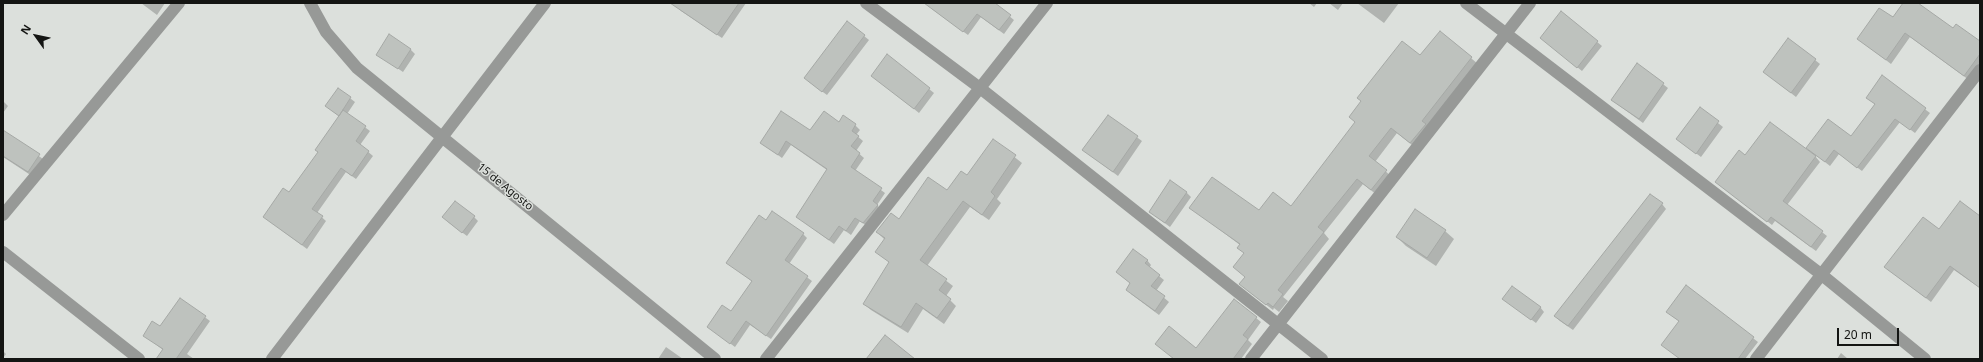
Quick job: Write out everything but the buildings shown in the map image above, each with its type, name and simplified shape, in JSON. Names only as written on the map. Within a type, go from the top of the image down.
[{"type":"street","points":[[3,215],[179,3]]},
{"type":"street","name":"15 de Agosto","points":[[310,3],[326,32],[357,68],[443,136],[715,359]]},
{"type":"street","points":[[272,359],[545,3]]},
{"type":"street","points":[[866,3],[980,88],[1277,325],[1322,359]]},
{"type":"street","points":[[766,359],[1047,3]]},
{"type":"street","points":[[1466,3],[1822,275],[1925,359]]},
{"type":"street","points":[[1251,359],[1530,3]]},
{"type":"street","points":[[1756,359],[1980,70]]},
{"type":"street","points":[[3,252],[139,359]]}]
